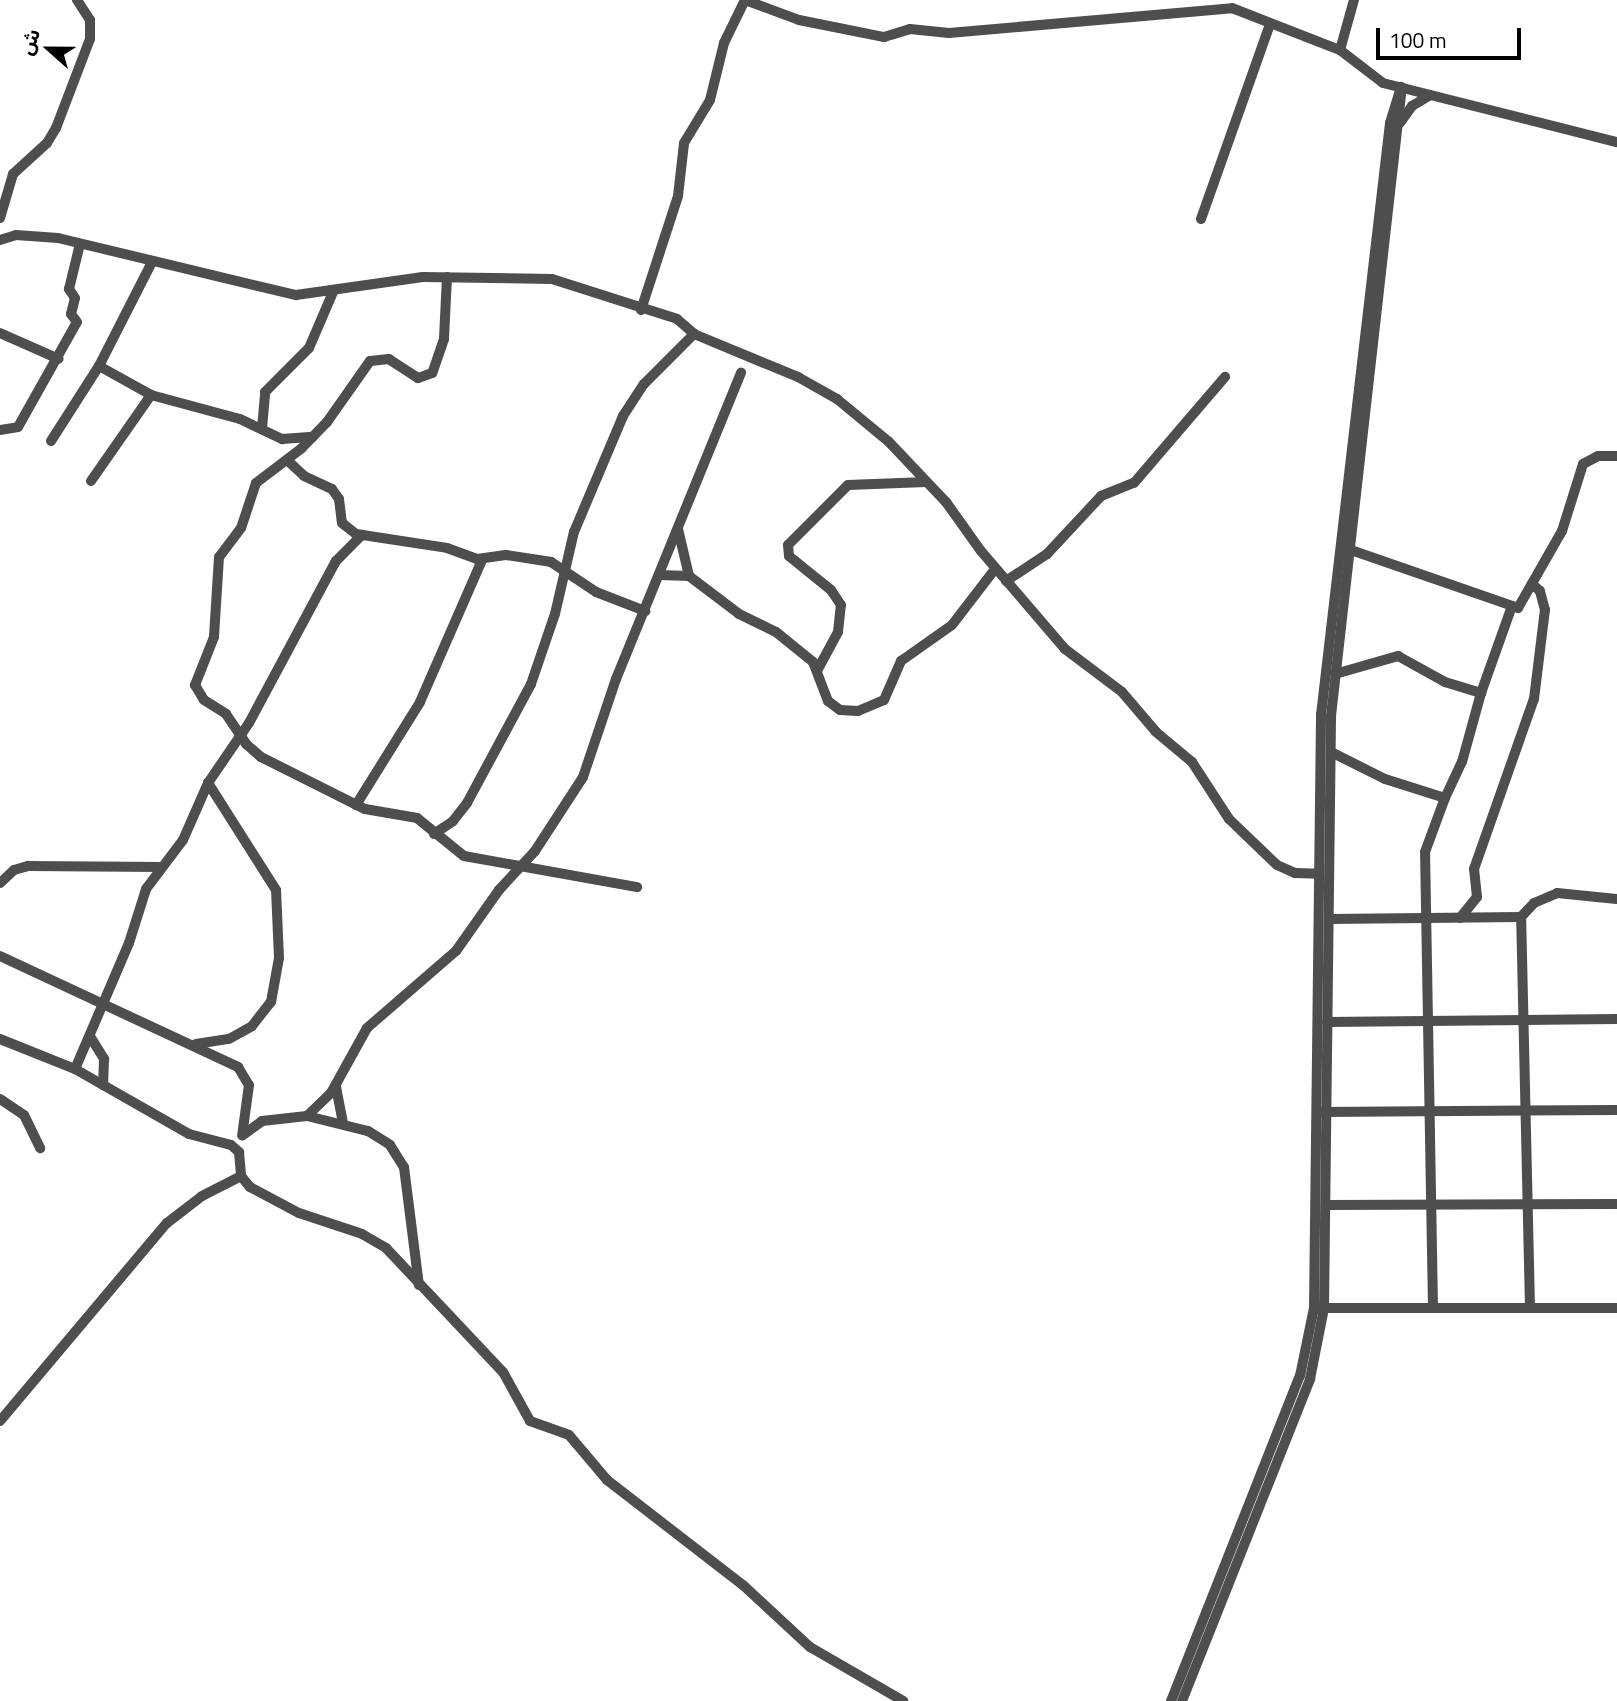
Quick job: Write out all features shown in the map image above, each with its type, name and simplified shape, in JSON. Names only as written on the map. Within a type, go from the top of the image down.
[{"type":"street","points":[[0,218],[13,174],[52,136],[88,46],[90,20],[77,0]]},
{"type":"street","points":[[641,310],[678,196],[684,143],[709,100],[724,43],[745,0],[790,17],[873,37],[910,29],[949,33],[1220,7],[1340,50],[1374,79],[1617,142]]},
{"type":"street","points":[[1340,50],[1354,0]]},
{"type":"street","points":[[1201,219],[1270,24]]},
{"type":"street","points":[[1182,1701],[1310,1379],[1328,1205],[1321,1112],[1328,1022],[1331,752],[1335,674],[1400,124],[1401,88]]},
{"type":"street","points":[[1171,1701],[1300,1376],[1319,1308],[1321,715],[1329,621],[1390,123],[1401,88]]},
{"type":"street","points":[[1400,124],[1412,106],[1430,95]]},
{"type":"street","points":[[0,240],[28,234],[80,244],[281,294],[332,292],[405,279],[552,279],[641,310],[677,319],[694,334],[798,377],[837,399],[873,427],[926,482],[995,569],[1033,607],[1065,649],[1122,692],[1156,732],[1192,762],[1229,819],[1277,864],[1295,873],[1319,874]]},
{"type":"street","points":[[0,430],[18,427],[59,359],[78,320],[71,314],[75,298],[69,289],[80,244]]},
{"type":"street","points":[[51,441],[99,366],[152,262]]},
{"type":"street","points":[[447,277],[444,339],[432,373],[418,378],[389,359],[370,361],[313,437],[256,483],[241,528],[219,557],[214,637],[195,677],[198,694],[226,714],[241,736],[261,757],[356,805],[406,814],[464,856],[637,887]]},
{"type":"street","points":[[262,429],[265,392],[309,348],[332,292]]},
{"type":"street","points":[[0,333],[59,359]]},
{"type":"street","points":[[434,834],[461,813],[520,706],[548,638],[574,532],[623,416],[644,384],[694,334]]},
{"type":"street","points":[[99,366],[151,395],[262,429],[282,439],[313,437]]},
{"type":"street","points":[[307,1116],[336,1083],[367,1028],[447,962],[521,868],[583,777],[615,679],[741,373]]},
{"type":"street","points":[[1006,580],[1047,554],[1101,496],[1134,483],[1226,377]]},
{"type":"street","points":[[91,481],[151,395]]},
{"type":"street","points":[[1348,549],[1518,608],[1562,531],[1583,464],[1598,456],[1617,456]]},
{"type":"street","points":[[287,460],[304,476],[332,489],[346,528],[362,535],[447,548],[482,560],[522,556],[565,568],[596,592],[645,611]]},
{"type":"street","points":[[818,669],[838,632],[841,605],[831,590],[789,556],[788,545],[848,485],[926,482]]},
{"type":"street","points":[[679,522],[680,550],[689,576],[739,614],[776,632],[818,669],[824,694],[834,706],[858,711],[876,706],[890,693],[896,668],[906,655],[952,625],[995,569]]},
{"type":"street","points":[[75,1069],[91,1038],[102,1004],[130,943],[146,889],[191,826],[208,783],[241,736],[336,561],[362,535]]},
{"type":"street","points":[[356,805],[420,702],[482,560]]},
{"type":"street","points":[[659,575],[689,576]]},
{"type":"street","points":[[1460,918],[1477,897],[1474,869],[1536,688],[1545,610],[1540,591],[1532,584]]},
{"type":"street","points":[[1433,1308],[1429,918],[1425,852],[1462,762],[1481,693],[1511,606]]},
{"type":"street","points":[[1335,674],[1398,656],[1445,682],[1481,693]]},
{"type":"street","points":[[1331,752],[1385,779],[1446,798]]},
{"type":"street","points":[[195,1044],[229,1039],[252,1026],[271,1002],[279,958],[276,890],[208,783]]},
{"type":"street","points":[[0,883],[14,870],[28,866],[102,863],[142,870],[162,866]]},
{"type":"street","points":[[1329,919],[1521,917],[1534,904],[1557,893],[1617,900]]},
{"type":"street","points":[[1521,917],[1530,1308]]},
{"type":"street","points":[[0,956],[195,1044],[238,1067],[248,1078],[242,1136],[236,1147],[241,1176],[250,1187],[299,1213],[374,1240],[503,1372],[530,1420],[569,1435],[607,1480],[750,1591],[810,1647],[903,1701]]},
{"type":"street","points":[[1328,1022],[1617,1019]]},
{"type":"street","points":[[91,1038],[104,1059],[103,1085]]},
{"type":"street","points":[[0,1039],[75,1069],[189,1133],[236,1147]]},
{"type":"street","points":[[336,1083],[343,1124]]},
{"type":"street","points":[[0,1099],[24,1115],[40,1148]]},
{"type":"street","points":[[1321,1112],[1617,1111]]},
{"type":"street","points":[[242,1136],[262,1121],[307,1116],[380,1136],[398,1155],[406,1180],[420,1287]]},
{"type":"street","points":[[0,1420],[167,1223],[202,1196],[241,1176]]},
{"type":"street","points":[[1328,1205],[1617,1204]]},
{"type":"street","points":[[1319,1308],[1617,1308]]}]
